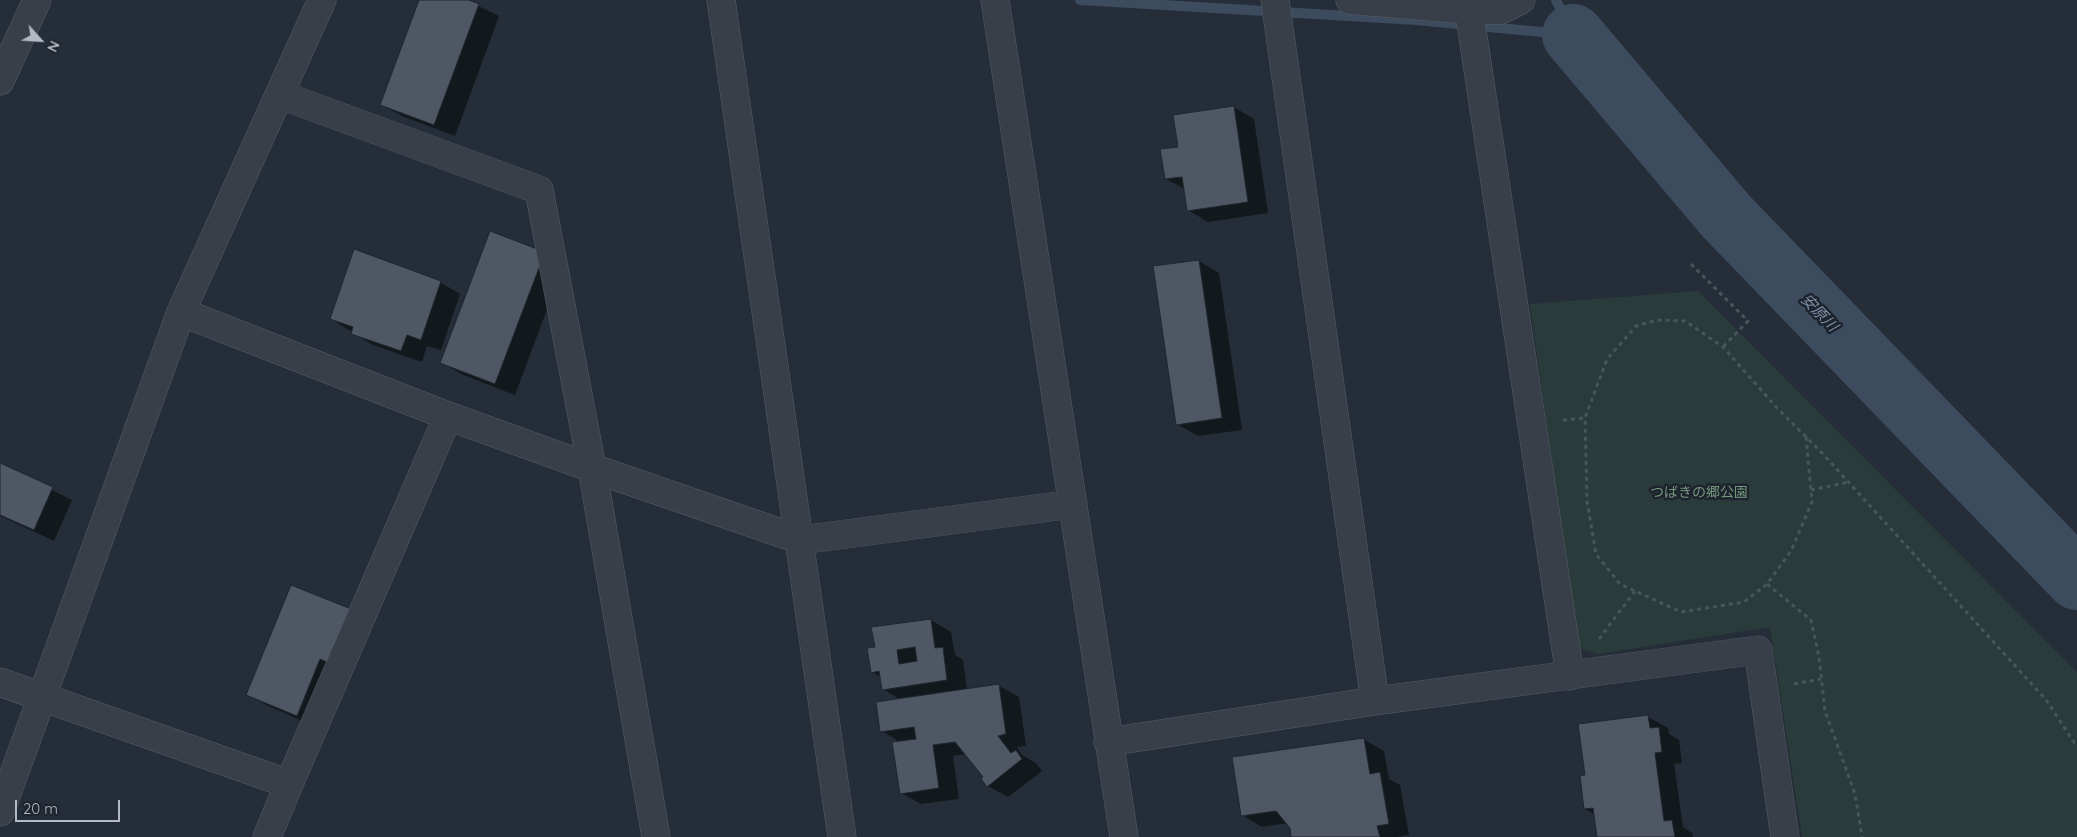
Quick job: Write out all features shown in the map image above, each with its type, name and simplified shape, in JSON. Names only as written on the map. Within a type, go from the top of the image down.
[{"type":"street","points":[[0,81],[37,0]]},
{"type":"street","points":[[0,812],[181,312],[281,95],[322,0]]},
{"type":"street","points":[[721,0],[801,540],[842,837]]},
{"type":"street","points":[[995,0],[1124,837]]},
{"type":"street","points":[[1350,0],[1471,23],[1511,5]]},
{"type":"street","points":[[1275,1],[1375,701]]},
{"type":"street","points":[[1471,23],[1570,676]]},
{"type":"street","points":[[281,95],[539,190],[592,468],[656,837]]},
{"type":"street","points":[[181,312],[448,416],[801,540],[1073,504]]},
{"type":"street","points":[[267,837],[448,416]]},
{"type":"street","points":[[1108,742],[1375,701],[1758,650],[1785,837]]},
{"type":"street","points":[[0,682],[289,784]]},
{"type":"path","points":[[1691,264],[1748,321],[1723,347]]},
{"type":"path","points":[[1806,437],[1812,502],[1791,551],[1767,584],[1744,602],[1681,612],[1620,584],[1596,554],[1587,501],[1585,418],[1608,359],[1636,326],[1657,320],[1685,321],[1723,347],[1849,482],[2048,701],[2077,747]]},
{"type":"path","points":[[1812,490],[1849,482]]},
{"type":"path","points":[[1767,584],[1811,620],[1819,656],[1825,711],[1855,794],[1862,837]]},
{"type":"path","points":[[1570,676],[1635,592]]},
{"type":"green space","name":"つばきの郷公園","points":[[1698,291],[2077,672],[2077,837],[1802,837],[1770,627],[1599,654],[1578,648],[1530,304]]},
{"type":"building","points":[[419,0],[469,0],[479,4],[434,125],[380,105]]},
{"type":"building","points":[[1234,106],[1248,202],[1187,211],[1182,177],[1165,179],[1160,149],[1178,147],[1173,115]]},
{"type":"building","points":[[490,231],[545,252],[495,384],[440,363]]},
{"type":"building","points":[[354,249],[441,281],[421,340],[407,335],[401,351],[351,334],[353,327],[330,319]]},
{"type":"building","points":[[1199,260],[1222,418],[1176,425],[1153,266]]},
{"type":"building","points":[[0,463],[53,487],[34,530],[0,515]]},
{"type":"building","points":[[291,585],[351,609],[329,663],[320,659],[297,716],[246,695]]},
{"type":"building","points":[[931,619],[935,648],[943,647],[947,680],[882,690],[879,671],[871,673],[867,648],[875,647],[871,627]]},
{"type":"building","points":[[915,647],[917,661],[899,664],[897,650]]},
{"type":"building","points":[[999,684],[1006,734],[998,736],[1011,753],[1016,750],[1022,759],[987,787],[981,779],[983,777],[955,742],[933,745],[939,788],[900,794],[892,742],[916,739],[914,727],[880,732],[876,702]]},
{"type":"building","points":[[1648,715],[1650,728],[1659,727],[1662,752],[1655,753],[1664,821],[1672,820],[1675,837],[1597,837],[1593,808],[1584,809],[1580,776],[1585,775],[1578,724]]},
{"type":"building","points":[[1364,738],[1370,774],[1380,772],[1389,824],[1377,826],[1380,837],[1291,837],[1290,828],[1276,811],[1241,816],[1232,757]]},
{"type":"waterway","points":[[1080,0],[1416,20],[1573,35]]},
{"type":"waterway","points":[[1556,0],[1573,35]]},
{"type":"waterway","name":"安原川","points":[[1573,35],[1726,216],[2077,579]]}]
